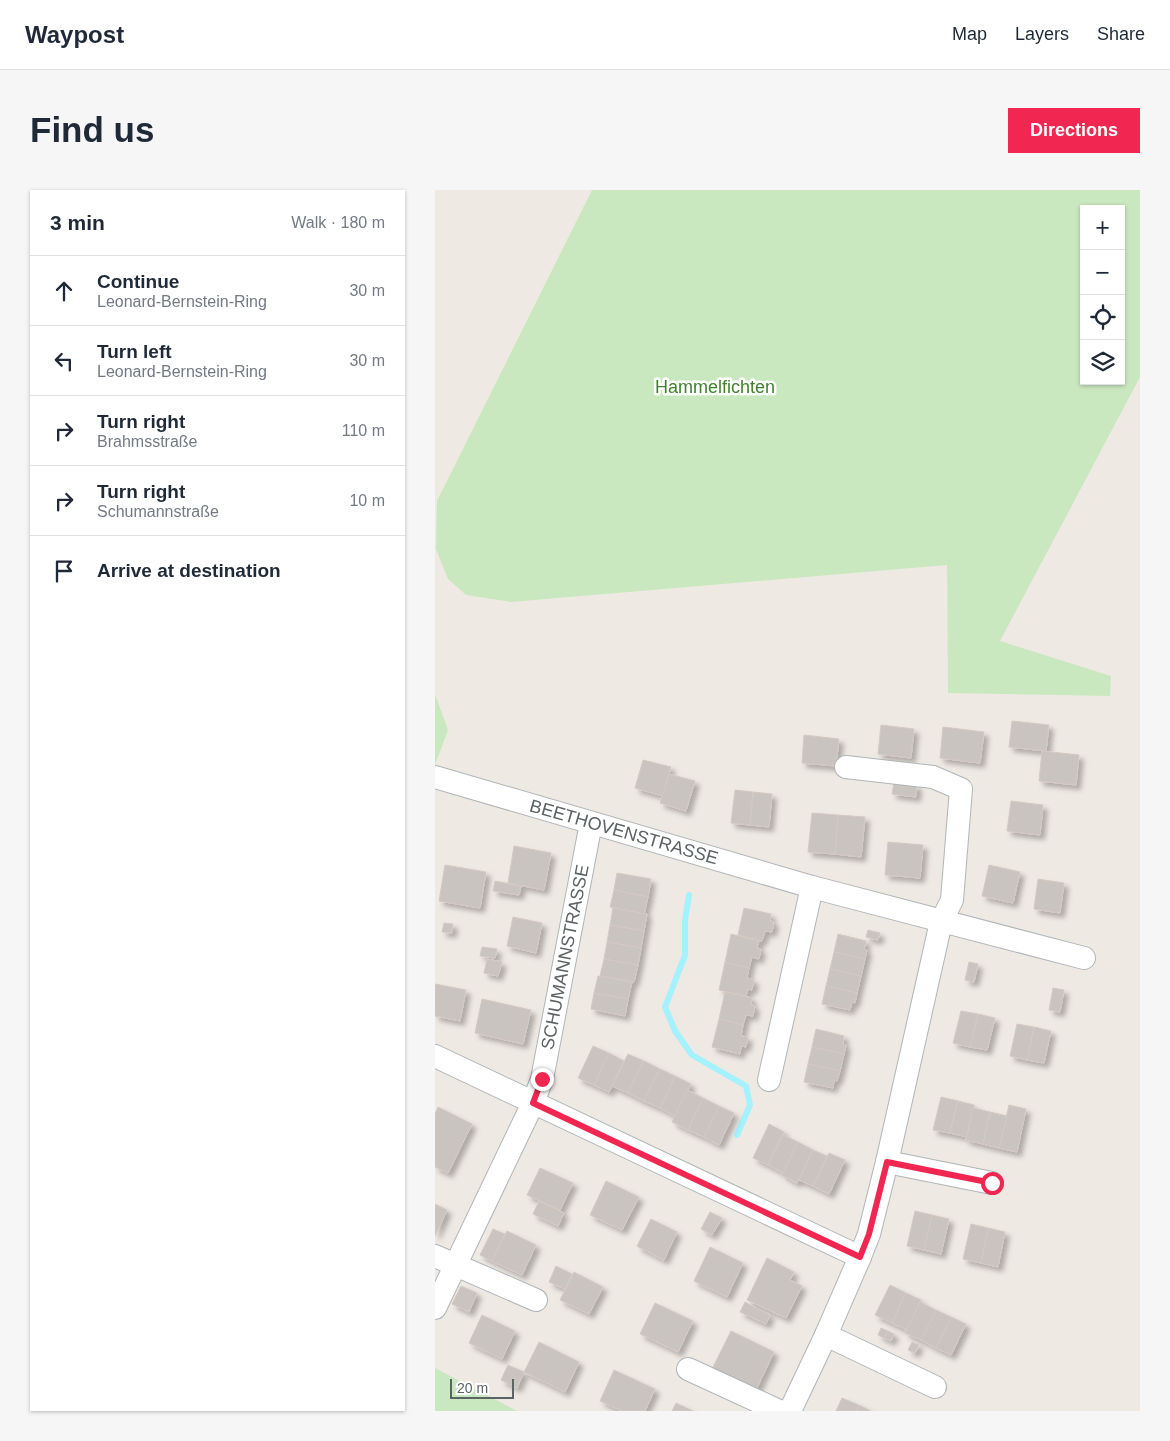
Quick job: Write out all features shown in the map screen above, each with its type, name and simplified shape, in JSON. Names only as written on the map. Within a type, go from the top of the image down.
[{"type":"street","points":[[790,1411],[826,1335],[869,1234],[941,922],[952,900],[961,789],[933,776],[847,767]]},
{"type":"street","name":"BEETHOVENSTRASSE","points":[[435,777],[812,887],[1084,958]]},
{"type":"street","name":"SCHUMANNSTRASSE","points":[[435,1308],[533,1103],[542,1079],[591,823]]},
{"type":"street","points":[[769,1080],[812,887]]},
{"type":"street","points":[[435,1056],[860,1257]]},
{"type":"street","points":[[887,1162],[992,1183]]},
{"type":"street","points":[[435,1256],[536,1300]]},
{"type":"street","points":[[826,1335],[935,1387]]},
{"type":"street","points":[[689,1368],[779,1411]]},
{"type":"green space","name":"Hammelfichten","points":[[592,190],[1140,190],[1140,377],[1000,641],[1111,676],[1110,696],[948,693],[947,565],[511,602],[466,595],[448,579],[436,549],[437,501]]},
{"type":"green space","points":[[435,694],[448,730],[435,765]]},
{"type":"green space","points":[[435,1368],[517,1411],[435,1411]]},
{"type":"building","points":[[1012,721],[1049,725],[1046,751],[1009,747]]},
{"type":"building","points":[[881,725],[914,729],[911,758],[878,754]]},
{"type":"building","points":[[943,727],[984,732],[980,763],[940,758]]},
{"type":"building","points":[[804,735],[839,739],[836,766],[802,763]]},
{"type":"building","points":[[1042,751],[1079,755],[1076,785],[1039,781]]},
{"type":"building","points":[[643,760],[671,767],[663,796],[635,788]]},
{"type":"building","points":[[669,774],[695,781],[686,811],[660,803]]},
{"type":"building","points":[[894,782],[917,785],[916,797],[892,794]]},
{"type":"building","points":[[735,790],[753,792],[750,825],[731,823]]},
{"type":"building","points":[[753,792],[772,794],[769,827],[750,825]]},
{"type":"building","points":[[1011,801],[1043,805],[1040,835],[1007,831]]},
{"type":"building","points":[[812,813],[838,815],[835,854],[808,852]]},
{"type":"building","points":[[838,815],[865,817],[861,857],[835,854]]},
{"type":"building","points":[[888,842],[923,845],[920,878],[885,875]]},
{"type":"building","points":[[514,846],[551,853],[544,890],[508,883]]},
{"type":"building","points":[[445,865],[486,872],[480,908],[439,901]]},
{"type":"building","points":[[989,865],[1020,872],[1013,903],[982,896]]},
{"type":"building","points":[[617,873],[651,879],[648,897],[614,890]]},
{"type":"building","points":[[1038,879],[1064,883],[1060,913],[1034,909]]},
{"type":"building","points":[[495,881],[521,886],[519,895],[493,891]]},
{"type":"building","points":[[614,890],[648,897],[644,914],[610,907]]},
{"type":"building","points":[[613,908],[647,914],[644,931],[610,925]]},
{"type":"building","points":[[744,908],[771,914],[770,921],[774,922],[772,932],[765,931],[762,941],[738,935]]},
{"type":"building","points":[[513,917],[542,923],[536,953],[507,946]]},
{"type":"building","points":[[444,923],[453,924],[452,933],[442,932]]},
{"type":"building","points":[[610,925],[644,931],[641,948],[607,942]]},
{"type":"building","points":[[868,930],[880,933],[878,940],[866,937]]},
{"type":"building","points":[[731,934],[759,941],[757,948],[761,949],[759,959],[752,957],[749,968],[725,962]]},
{"type":"building","points":[[838,934],[866,941],[864,949],[867,950],[865,959],[834,952]]},
{"type":"building","points":[[607,942],[641,948],[638,965],[604,959]]},
{"type":"building","points":[[482,947],[497,949],[495,958],[480,956]]},
{"type":"building","points":[[834,952],[865,959],[861,976],[830,969]]},
{"type":"building","points":[[487,959],[502,962],[498,976],[484,973]]},
{"type":"building","points":[[604,959],[638,965],[634,982],[600,976]]},
{"type":"building","points":[[725,962],[749,968],[747,978],[754,980],[752,990],[748,989],[746,996],[719,990]]},
{"type":"building","points":[[969,962],[978,964],[974,982],[965,980]]},
{"type":"building","points":[[830,969],[861,976],[857,993],[826,986]]},
{"type":"building","points":[[598,976],[632,982],[628,999],[594,993]]},
{"type":"building","points":[[435,984],[466,990],[460,1021],[435,1016]]},
{"type":"building","points":[[826,986],[857,993],[855,1003],[852,1002],[850,1010],[822,1004]]},
{"type":"building","points":[[1053,988],[1064,990],[1060,1012],[1049,1010]]},
{"type":"building","points":[[725,992],[752,998],[751,1005],[755,1006],[753,1016],[746,1015],[743,1025],[719,1019]]},
{"type":"building","points":[[594,993],[628,999],[625,1016],[591,1009]]},
{"type":"building","points":[[482,999],[531,1010],[523,1044],[475,1033]]},
{"type":"building","points":[[961,1011],[978,1014],[970,1047],[953,1043]]},
{"type":"building","points":[[978,1014],[995,1018],[987,1050],[970,1047]]},
{"type":"building","points":[[719,1019],[743,1025],[741,1036],[748,1037],[746,1047],[741,1046],[740,1054],[712,1047]]},
{"type":"building","points":[[1017,1024],[1034,1027],[1027,1060],[1010,1056]]},
{"type":"building","points":[[1034,1027],[1051,1031],[1044,1063],[1027,1060]]},
{"type":"building","points":[[816,1029],[844,1036],[843,1044],[846,1045],[844,1054],[812,1047]]},
{"type":"building","points":[[593,1046],[609,1053],[594,1085],[578,1078]]},
{"type":"building","points":[[812,1047],[844,1054],[840,1071],[808,1064]]},
{"type":"building","points":[[609,1053],[624,1061],[609,1092],[594,1085]]},
{"type":"building","points":[[628,1054],[644,1061],[628,1093],[612,1086]]},
{"type":"building","points":[[644,1061],[660,1069],[644,1101],[628,1093]]},
{"type":"building","points":[[808,1064],[840,1071],[837,1081],[834,1080],[833,1088],[804,1082]]},
{"type":"building","points":[[660,1069],[675,1076],[660,1108],[644,1101]]},
{"type":"building","points":[[675,1076],[691,1084],[675,1116],[660,1108]]},
{"type":"building","points":[[687,1090],[703,1098],[688,1130],[672,1122]]},
{"type":"building","points":[[941,1097],[958,1101],[950,1133],[933,1130]]},
{"type":"building","points":[[703,1098],[719,1106],[704,1137],[688,1130]]},
{"type":"building","points":[[958,1101],[974,1105],[967,1137],[950,1133]]},
{"type":"building","points":[[974,1105],[974,1108],[990,1112],[983,1144],[966,1140]]},
{"type":"building","points":[[1009,1105],[1026,1109],[1017,1152],[999,1148]]},
{"type":"building","points":[[719,1106],[734,1113],[719,1145],[704,1137]]},
{"type":"building","points":[[438,1107],[472,1124],[448,1173],[435,1167],[435,1114]]},
{"type":"building","points":[[990,1112],[1007,1116],[999,1148],[983,1144]]},
{"type":"building","points":[[769,1124],[784,1132],[768,1165],[753,1158]]},
{"type":"building","points":[[783,1135],[798,1142],[783,1173],[768,1165]]},
{"type":"building","points":[[798,1142],[813,1150],[797,1183],[782,1175]]},
{"type":"building","points":[[813,1150],[827,1156],[813,1186],[799,1180]]},
{"type":"building","points":[[829,1153],[845,1160],[829,1194],[813,1186]]},
{"type":"building","points":[[540,1168],[573,1183],[560,1210],[527,1195]]},
{"type":"building","points":[[606,1181],[639,1197],[622,1230],[590,1215]]},
{"type":"building","points":[[539,1201],[564,1213],[558,1226],[533,1214]]},
{"type":"building","points":[[435,1204],[447,1210],[435,1236]]},
{"type":"building","points":[[915,1211],[932,1215],[924,1250],[907,1246]]},
{"type":"building","points":[[710,1212],[722,1218],[712,1235],[701,1229]]},
{"type":"building","points":[[932,1215],[949,1219],[941,1254],[924,1250]]},
{"type":"building","points":[[651,1219],[677,1232],[664,1260],[637,1246]]},
{"type":"building","points":[[971,1224],[988,1228],[981,1263],[963,1259]]},
{"type":"building","points":[[988,1228],[1005,1232],[998,1267],[981,1263]]},
{"type":"building","points":[[493,1229],[505,1234],[492,1261],[480,1255]]},
{"type":"building","points":[[507,1231],[536,1245],[522,1275],[492,1261]]},
{"type":"building","points":[[710,1247],[743,1263],[727,1297],[694,1281]]},
{"type":"building","points":[[767,1258],[794,1272],[790,1280],[802,1286],[786,1318],[747,1300]]},
{"type":"building","points":[[556,1266],[572,1274],[565,1289],[549,1282]]},
{"type":"building","points":[[574,1272],[603,1287],[589,1314],[560,1300]]},
{"type":"building","points":[[890,1285],[906,1293],[892,1323],[875,1315]]},
{"type":"building","points":[[461,1286],[477,1293],[469,1312],[452,1304]]},
{"type":"building","points":[[906,1293],[921,1300],[907,1330],[892,1323]]},
{"type":"building","points":[[745,1302],[770,1315],[766,1324],[740,1312]]},
{"type":"building","points":[[920,1302],[936,1310],[921,1340],[905,1333]]},
{"type":"building","points":[[655,1303],[693,1321],[678,1352],[640,1334]]},
{"type":"building","points":[[936,1310],[951,1317],[936,1348],[921,1340]]},
{"type":"building","points":[[482,1315],[515,1331],[502,1359],[469,1343]]},
{"type":"building","points":[[951,1317],[966,1324],[951,1355],[936,1348]]},
{"type":"building","points":[[881,1328],[888,1331],[884,1338],[878,1335]]},
{"type":"building","points":[[731,1331],[774,1352],[756,1390],[712,1369]]},
{"type":"building","points":[[888,1331],[894,1334],[891,1341],[884,1338]]},
{"type":"building","points":[[539,1342],[579,1362],[565,1392],[524,1372]]},
{"type":"building","points":[[912,1342],[919,1345],[915,1353],[908,1350]]},
{"type":"building","points":[[508,1365],[524,1372],[517,1388],[501,1380]]},
{"type":"building","points":[[614,1370],[655,1389],[645,1411],[622,1411],[600,1401]]},
{"type":"building","points":[[842,1398],[859,1405],[856,1411],[836,1411]]},
{"type":"building","points":[[676,1403],[693,1411],[672,1411]]},
{"type":"building","points":[[859,1405],[871,1411],[856,1411]]},
{"type":"waterway","points":[[689,895],[685,920],[685,955],[665,1007],[675,1031],[692,1055],[746,1086],[750,1105],[737,1135]]},
{"type":"route","points":[[542,1079],[533,1103],[860,1257],[869,1234],[887,1162],[992,1183]]}]
